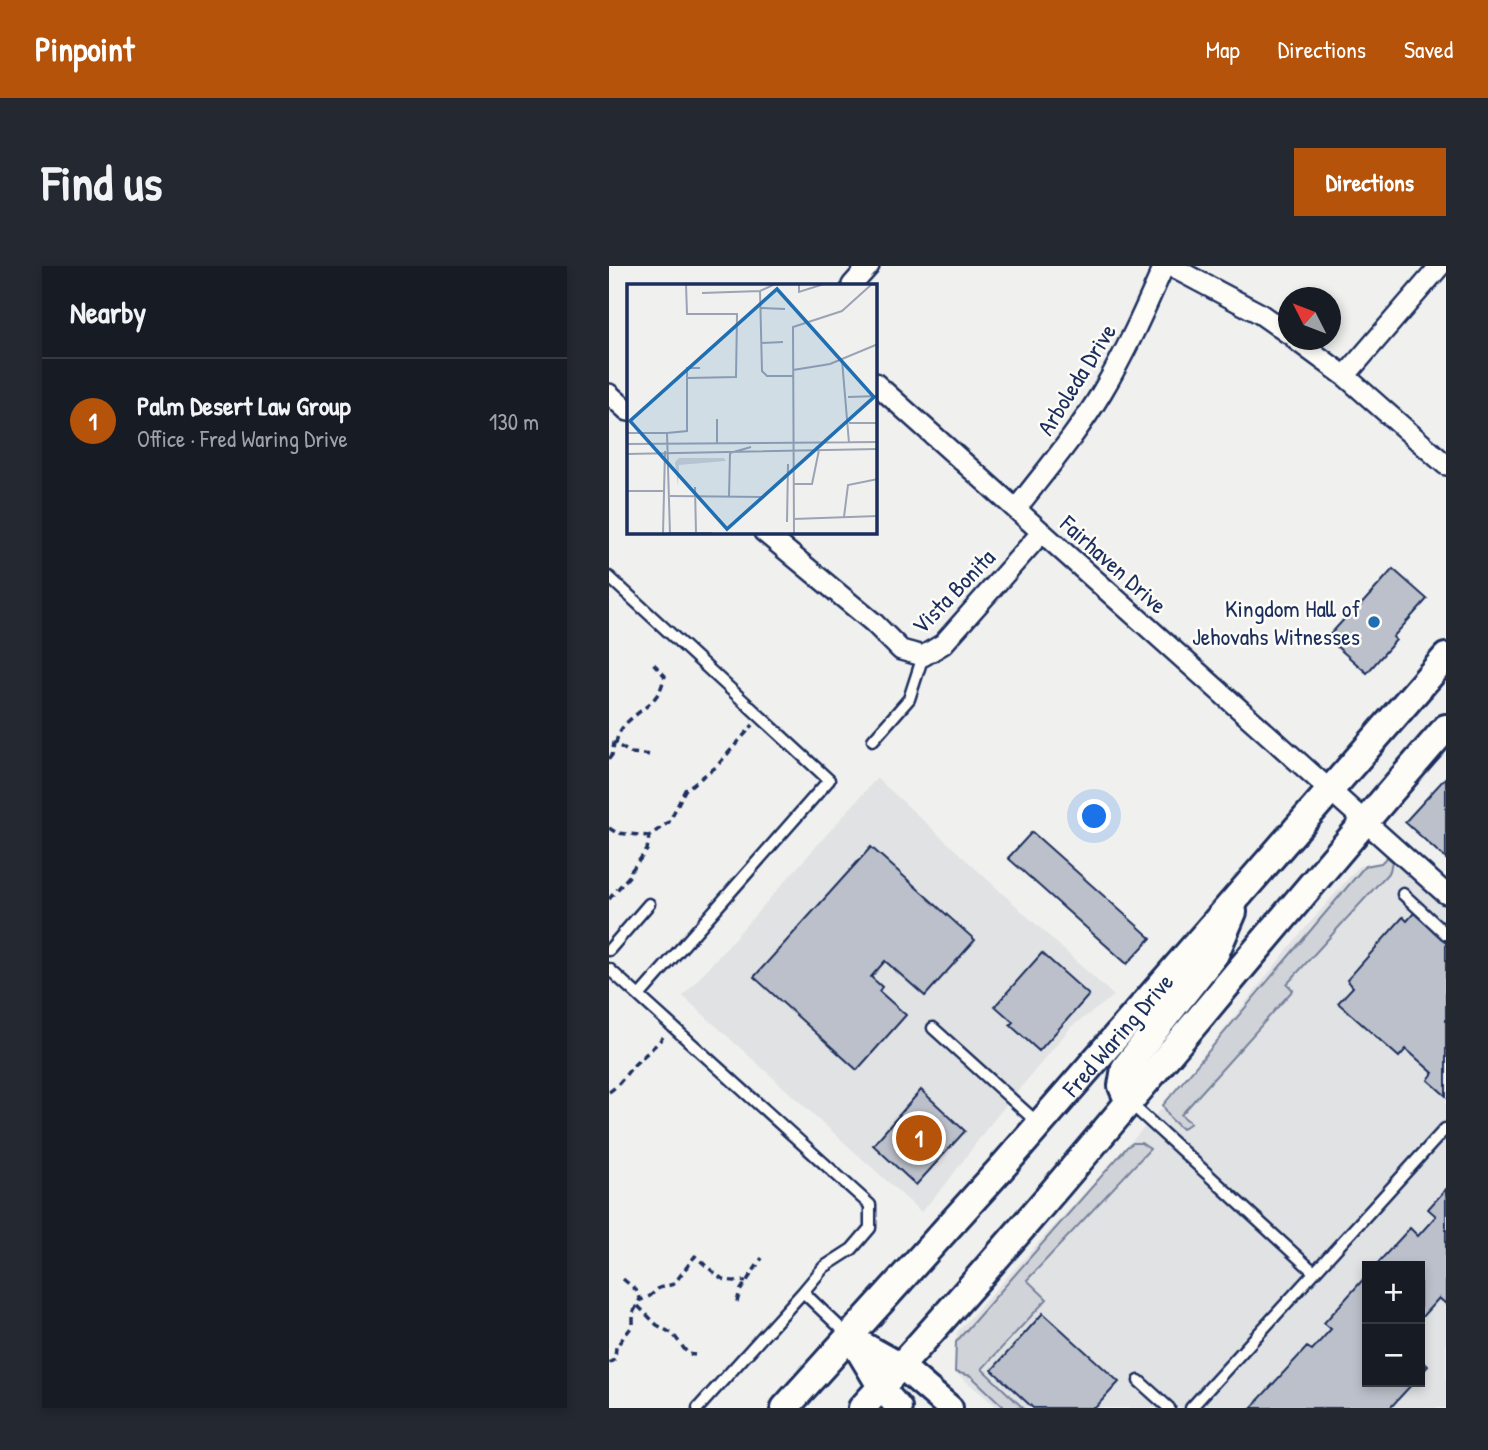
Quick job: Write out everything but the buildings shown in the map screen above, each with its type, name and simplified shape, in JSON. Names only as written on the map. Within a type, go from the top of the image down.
[{"type":"main road","name":"Fred Waring Drive","points":[[785,1408],[851,1338],[1040,1124],[1446,657]]},
{"type":"main road","name":"Fred Waring Drive","points":[[862,1408],[1129,1102],[1278,921],[1446,727]]},
{"type":"main road","points":[[1129,1102],[1122,1086],[1125,1068],[1215,954],[1242,891]]},
{"type":"street","points":[[853,284],[869,266]]},
{"type":"street","name":"Arboleda Drive","points":[[1016,509],[1102,393],[1136,329],[1164,266]]},
{"type":"street","points":[[1170,266],[1259,313],[1278,326]]},
{"type":"street","points":[[1345,376],[1440,266]]},
{"type":"street","points":[[1310,350],[1345,376],[1446,465]]},
{"type":"street","name":"Fairhaven Drive","points":[[877,385],[1446,894]]},
{"type":"street","points":[[609,394],[627,408]]},
{"type":"street","name":"Vista Bonita","points":[[775,536],[901,650],[923,656],[943,644],[1042,532]]},
{"type":"street","points":[[851,1338],[901,1366],[950,1408]]},
{"type":"street","points":[[851,1338],[881,1388],[899,1408]]},
{"type":"lane","points":[[609,578],[829,780],[639,996]]},
{"type":"lane","points":[[873,740],[908,699],[923,656]]},
{"type":"lane","points":[[1403,894],[1446,934]]},
{"type":"lane","points":[[609,950],[649,904]]},
{"type":"lane","points":[[609,969],[870,1205],[870,1228],[852,1249],[824,1267],[698,1408]]},
{"type":"lane","points":[[933,1028],[1040,1124]]},
{"type":"lane","points":[[1129,1102],[1314,1272]]},
{"type":"lane","points":[[1191,1408],[1445,1129]]},
{"type":"lane","points":[[803,1293],[851,1338]]},
{"type":"lane","points":[[1139,1381],[1169,1408]]},
{"type":"path","points":[[609,759],[624,724],[643,710],[659,692],[665,676],[652,662]]},
{"type":"path","points":[[609,828],[617,833],[649,836],[669,822],[685,790],[716,767],[760,717]]},
{"type":"path","points":[[616,744],[631,753],[652,755]]},
{"type":"path","points":[[609,899],[647,850],[649,836]]},
{"type":"path","points":[[609,1092],[652,1051],[672,1026]]},
{"type":"path","points":[[640,1299],[650,1296],[659,1288],[674,1284],[695,1256],[719,1277],[746,1282]]},
{"type":"path","points":[[737,1302],[762,1258]]},
{"type":"path","points":[[609,1363],[615,1359],[616,1347],[633,1325],[633,1313],[640,1299],[636,1290],[623,1279]]},
{"type":"path","points":[[638,1306],[657,1325],[673,1334],[688,1354],[695,1355]]},
{"type":"shaded area","points":[[877,778],[1114,996],[1071,1027],[921,1212],[683,996]]},
{"type":"shaded area","points":[[1387,857],[1392,861],[1390,871],[1287,984],[1293,990],[1181,1115],[1191,1123],[1182,1129],[1171,1119],[1163,1105],[1365,866],[1381,863]]},
{"type":"shaded area","points":[[1400,859],[1446,900],[1446,1408],[998,1408],[955,1372],[957,1332],[1163,1107],[1295,940],[1359,866]]},
{"type":"shaded area","points":[[1133,1143],[1141,1143],[1150,1149],[1027,1280],[1047,1299],[982,1369],[1023,1408],[1005,1408],[971,1376],[955,1372],[956,1342]]},
{"type":"place","name":"Kingdom Hall of Jehovahs Witnesses","points":[[1374,622]]},
{"type":"place","name":"Palm Desert Law Group","points":[[919,1138]]}]
